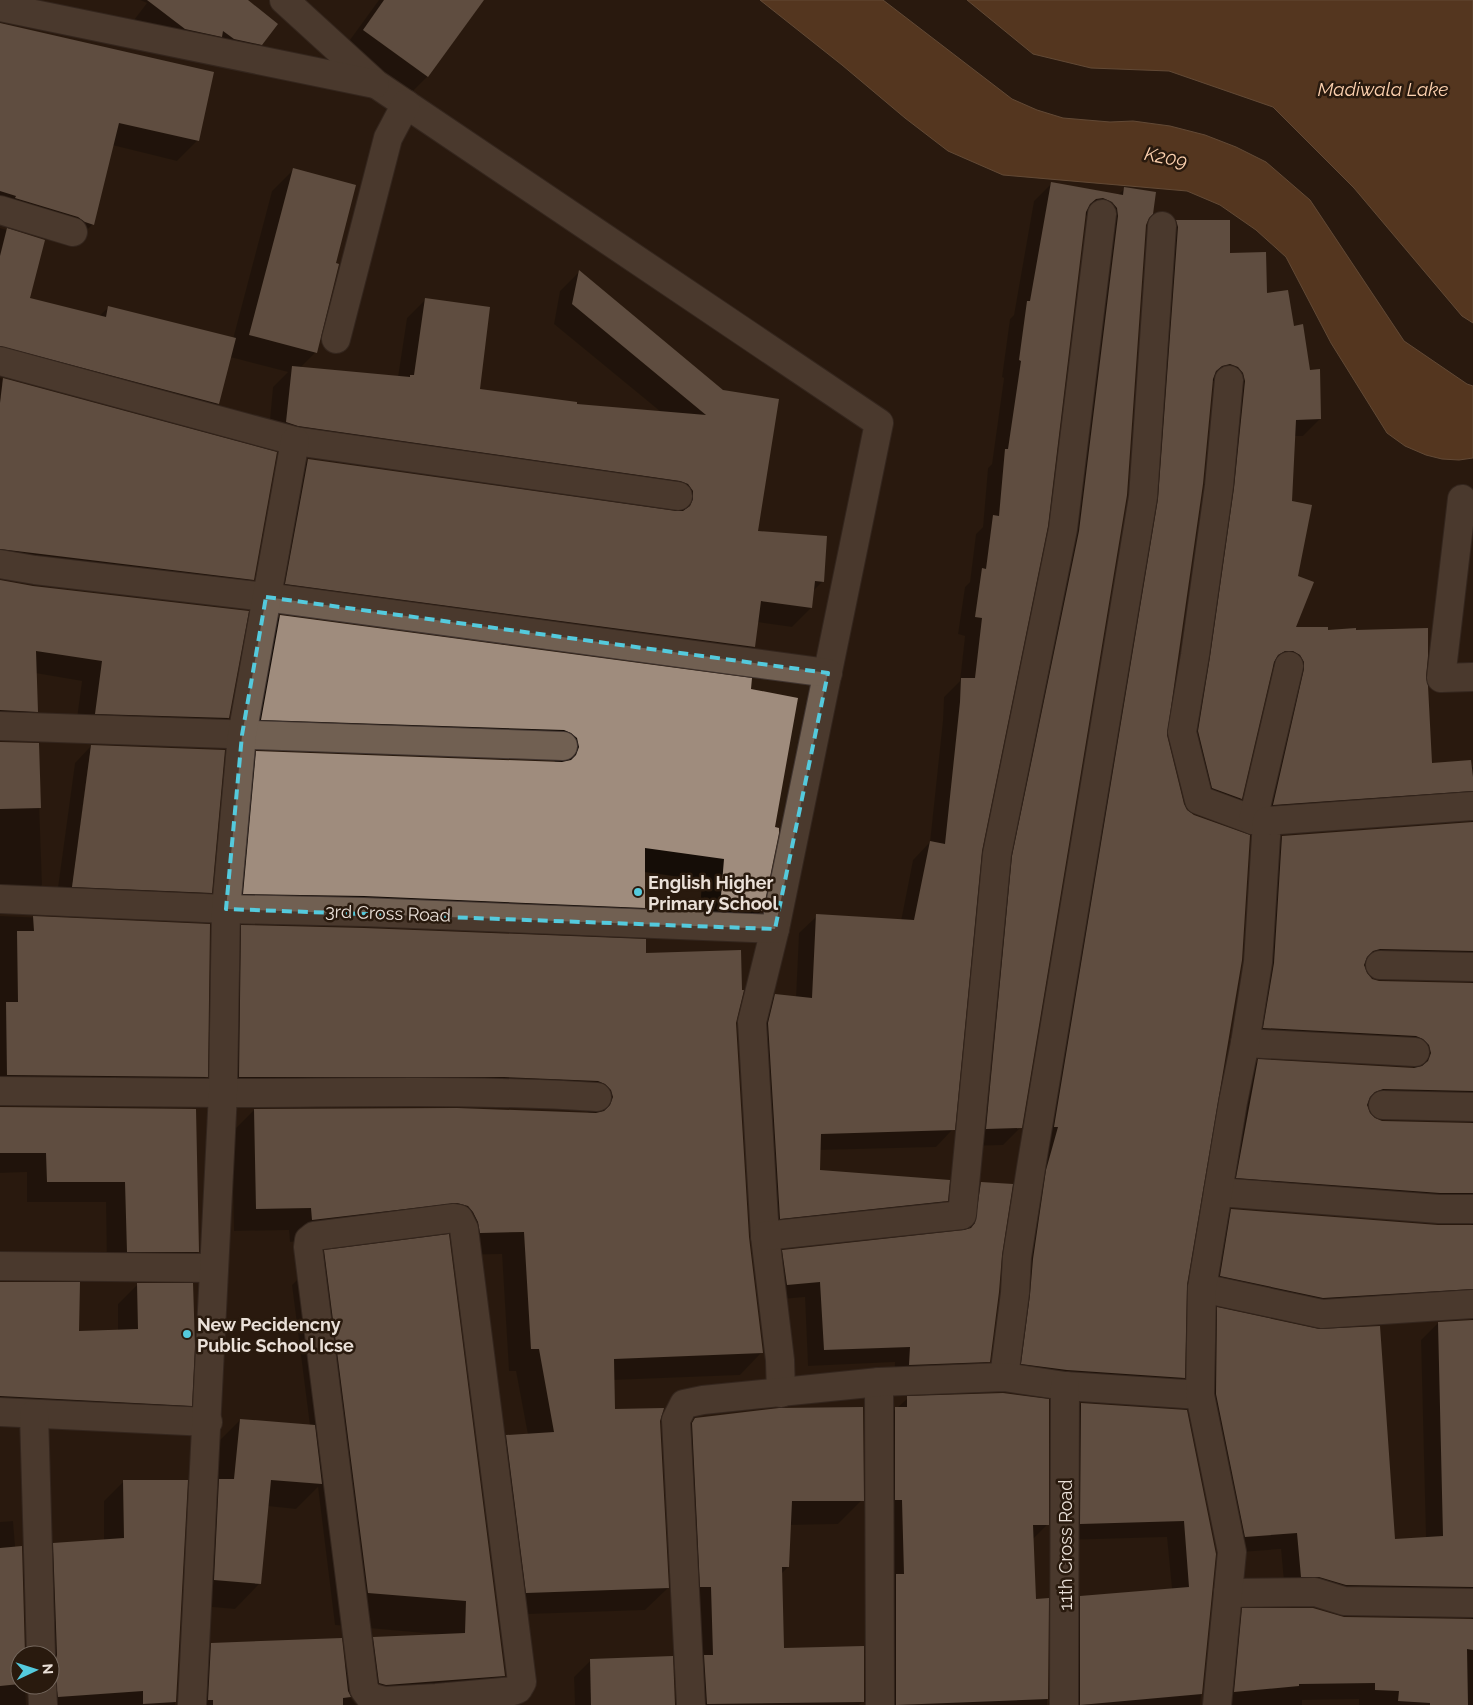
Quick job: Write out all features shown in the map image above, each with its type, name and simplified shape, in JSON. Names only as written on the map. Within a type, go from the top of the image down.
[{"type":"street","points":[[284,0],[376,84],[879,423],[775,929],[752,1022],[765,1236],[780,1360],[781,1393]]},
{"type":"street","points":[[0,6],[376,84]]},
{"type":"street","points":[[336,339],[388,138],[406,104]]},
{"type":"street","points":[[0,210],[73,232]]},
{"type":"street","points":[[765,1236],[962,1216],[998,854],[1063,529],[1102,214]]},
{"type":"street","points":[[1004,1376],[1015,1293],[1017,1257],[1031,1168],[1143,497],[1162,226]]},
{"type":"street","points":[[0,361],[295,441],[678,496]]},
{"type":"street","points":[[1229,380],[1219,486],[1182,732],[1198,800],[1260,820],[1473,806]]},
{"type":"street","points":[[192,1705],[208,1422],[223,1093],[226,910],[242,735],[295,441]]},
{"type":"street","points":[[1462,500],[1441,678],[1473,677]]},
{"type":"street","points":[[0,564],[35,570],[266,597],[828,673]]},
{"type":"street","points":[[1217,1705],[1232,1552],[1200,1396],[1202,1288],[1258,962],[1260,820],[1289,666]]},
{"type":"street","points":[[0,726],[563,746]]},
{"type":"street","name":"3rd Cross Road","points":[[0,899],[226,910],[364,912],[775,929]]},
{"type":"street","points":[[1380,965],[1473,967]]},
{"type":"street","points":[[1245,1044],[1415,1052]]},
{"type":"street","points":[[0,1091],[223,1093],[396,1091],[547,1094],[597,1097]]},
{"type":"street","points":[[1383,1105],[1473,1108]]},
{"type":"street","points":[[1218,1192],[1473,1210]]},
{"type":"street","points":[[454,1218],[459,1219],[464,1229],[522,1682],[518,1689],[513,1691],[437,1702],[384,1702],[370,1697],[364,1689],[308,1247],[310,1240],[314,1236],[454,1218]]},
{"type":"street","points":[[0,1266],[214,1268]]},
{"type":"street","points":[[1202,1288],[1322,1314],[1473,1304]]},
{"type":"street","points":[[691,1705],[676,1420],[684,1404],[703,1400],[879,1382],[1004,1376],[1065,1386],[1200,1396]]},
{"type":"street","points":[[879,1382],[880,1705]]},
{"type":"street","name":"11th Cross Road","points":[[1064,1705],[1065,1386]]},
{"type":"street","points":[[0,1412],[208,1422]]},
{"type":"street","points":[[34,1414],[41,1645]]},
{"type":"street","points":[[1228,1592],[1316,1592],[1344,1601],[1473,1603]]},
{"type":"highlighted area","points":[[266,597],[828,673],[775,929],[226,909],[242,735]]},
{"type":"water","name":"K209","points":[[760,0],[883,0],[1012,99],[1037,110],[1063,118],[1110,122],[1133,121],[1170,126],[1205,135],[1236,147],[1266,162],[1310,200],[1404,341],[1467,384],[1473,386],[1473,458],[1459,460],[1442,459],[1426,455],[1405,446],[1387,433],[1331,343],[1286,257],[1256,230],[1220,205],[1187,191],[1003,175],[948,151]]},
{"type":"water","name":"Madiwala Lake","points":[[967,0],[1473,0],[1473,323],[1462,316],[1354,188],[1273,107],[1169,71],[1091,68],[1033,54]]},
{"type":"building","points":[[147,0],[248,0],[278,24],[262,45],[234,39],[223,31],[222,37],[185,29]]},
{"type":"building","points":[[384,0],[484,0],[428,77],[363,30]]},
{"type":"building","points":[[0,23],[214,72],[199,141],[119,123],[94,225],[78,217],[15,198],[16,196],[0,191]]},
{"type":"building","points":[[293,168],[356,185],[336,263],[339,264],[317,353],[249,335]]},
{"type":"building","points":[[1051,182],[1123,195],[1124,187],[1156,192],[1153,214],[1146,225],[1127,495],[1022,1128],[986,1129],[1012,856],[1079,531],[1118,216],[1117,208],[1112,202],[1103,198],[1096,199],[1090,204],[1086,212],[1048,526],[982,851],[955,1130],[821,1134],[820,1170],[950,1180],[948,1201],[780,1219],[768,1023],[775,994],[812,998],[816,914],[914,920],[930,841],[945,844],[961,678],[975,678],[982,618],[975,617],[982,568],[986,569],[993,515],[999,516],[1005,449],[1008,449],[1021,361],[1019,360],[1027,301],[1030,301]]},
{"type":"building","points":[[1176,220],[1230,220],[1230,253],[1266,252],[1267,293],[1288,290],[1294,326],[1303,324],[1310,370],[1320,369],[1321,419],[1296,420],[1292,501],[1312,505],[1298,576],[1314,582],[1296,627],[1328,627],[1328,630],[1428,628],[1426,677],[1432,763],[1471,760],[1473,777],[1473,791],[1273,805],[1304,669],[1304,662],[1300,655],[1293,651],[1285,651],[1278,655],[1274,662],[1242,799],[1212,788],[1198,731],[1234,488],[1245,381],[1243,373],[1238,367],[1230,364],[1222,366],[1216,371],[1213,379],[1203,484],[1167,735],[1187,810],[1194,815],[1250,835],[1242,960],[1187,1285],[1185,1378],[1067,1370],[1021,1364],[1033,1259],[1046,1170],[1058,1127],[1054,1127],[1158,499],[1178,227]]},
{"type":"building","points":[[7,228],[45,240],[30,298],[106,317],[108,306],[236,338],[219,404],[0,346],[0,256]]},
{"type":"building","points":[[579,270],[723,390],[779,399],[758,531],[827,536],[824,582],[815,581],[812,608],[761,601],[755,647],[285,584],[308,459],[676,511],[683,511],[690,506],[693,499],[693,491],[688,484],[680,481],[298,426],[286,422],[292,366],[410,377],[410,375],[414,375],[425,298],[490,307],[480,389],[577,402],[577,404],[706,415],[572,304]]},
{"type":"building","points":[[3,378],[277,452],[254,580],[0,549],[0,403]]},
{"type":"building","points":[[0,580],[33,586],[249,611],[229,718],[95,714],[102,661],[36,651],[38,712],[0,710]]},
{"type":"building","points":[[280,615],[752,678],[751,689],[798,698],[775,827],[779,828],[779,833],[763,911],[720,908],[724,859],[645,848],[645,908],[364,896],[243,894],[256,751],[562,762],[571,760],[576,755],[579,747],[577,738],[564,730],[261,720]]},
{"type":"building","points":[[0,742],[39,743],[41,808],[0,809]]},
{"type":"building","points":[[91,745],[225,750],[212,893],[72,887]]},
{"type":"building","points":[[1473,822],[1473,951],[1380,949],[1373,951],[1367,957],[1364,965],[1372,979],[1379,981],[1473,983],[1473,1091],[1383,1089],[1375,1092],[1370,1097],[1367,1105],[1370,1113],[1382,1121],[1473,1123],[1473,1193],[1440,1193],[1236,1178],[1258,1059],[1414,1068],[1422,1066],[1428,1061],[1431,1053],[1429,1045],[1423,1039],[1416,1036],[1263,1028],[1274,963],[1282,836]]},
{"type":"building","points":[[33,916],[210,924],[208,1077],[7,1075],[6,1002],[18,1002],[17,931],[34,931]]},
{"type":"building","points":[[241,925],[646,939],[646,953],[741,950],[742,990],[744,990],[736,1023],[749,1237],[763,1353],[614,1359],[615,1409],[664,1408],[660,1421],[669,1588],[526,1593],[506,1435],[554,1432],[539,1349],[531,1349],[524,1232],[480,1233],[478,1222],[473,1212],[468,1206],[457,1203],[312,1220],[311,1208],[256,1209],[254,1109],[457,1108],[596,1113],[604,1111],[610,1105],[613,1097],[611,1090],[605,1084],[598,1081],[504,1077],[239,1077]]},
{"type":"building","points":[[0,1107],[196,1109],[199,1252],[127,1252],[125,1182],[47,1182],[46,1153],[0,1153]]},
{"type":"building","points":[[981,1182],[1013,1184],[1002,1255],[990,1362],[909,1365],[910,1347],[824,1350],[820,1282],[787,1285],[782,1250],[971,1228],[975,1223]]},
{"type":"building","points":[[1231,1209],[1438,1225],[1473,1225],[1473,1289],[1323,1298],[1220,1276]]},
{"type":"building","points":[[449,1234],[505,1676],[386,1685],[379,1683],[373,1637],[465,1633],[466,1601],[368,1593],[324,1250]]},
{"type":"building","points":[[0,1282],[80,1282],[79,1331],[138,1329],[137,1283],[193,1283],[195,1346],[192,1406],[0,1396]]},
{"type":"building","points":[[1217,1307],[1319,1329],[1380,1326],[1395,1539],[1443,1536],[1438,1322],[1473,1320],[1473,1587],[1346,1585],[1319,1577],[1301,1577],[1297,1533],[1245,1537],[1216,1394]]},
{"type":"building","points":[[1003,1393],[1049,1399],[1049,1525],[1033,1525],[1036,1599],[1049,1598],[1048,1699],[896,1705],[896,1574],[904,1574],[902,1500],[895,1500],[895,1407],[907,1407],[907,1396]]},
{"type":"building","points":[[1081,1403],[1187,1410],[1216,1554],[1202,1694],[1080,1705],[1080,1596],[1189,1587],[1184,1521],[1080,1524]]},
{"type":"building","points":[[863,1407],[864,1501],[792,1501],[789,1567],[782,1567],[784,1648],[864,1646],[864,1702],[707,1704],[704,1655],[713,1655],[711,1587],[700,1587],[692,1423],[695,1418],[779,1408]]},
{"type":"building","points":[[240,1419],[315,1425],[322,1484],[271,1480],[261,1584],[214,1580],[219,1479],[234,1479]]},
{"type":"building","points":[[123,1480],[188,1480],[176,1702],[143,1704],[143,1691],[58,1697],[58,1695],[60,1695],[60,1645],[57,1645],[53,1543],[124,1538]]},
{"type":"building","points":[[22,1546],[25,1645],[10,1645],[10,1685],[0,1686],[0,1548]]},
{"type":"building","points":[[1242,1608],[1313,1608],[1344,1617],[1473,1619],[1473,1650],[1467,1649],[1468,1705],[1430,1705],[1430,1703],[1398,1701],[1399,1691],[1375,1690],[1375,1683],[1299,1684],[1299,1686],[1234,1692]]},
{"type":"building","points":[[342,1638],[348,1691],[351,1697],[343,1698],[343,1705],[213,1705],[213,1700],[208,1700],[211,1643]]},
{"type":"building","points":[[673,1656],[675,1705],[591,1705],[590,1659]]},
{"type":"place","name":"English Higher Primary School","points":[[638,892]]},
{"type":"place","name":"New Pecidencny Public School Icse","points":[[187,1334]]}]
